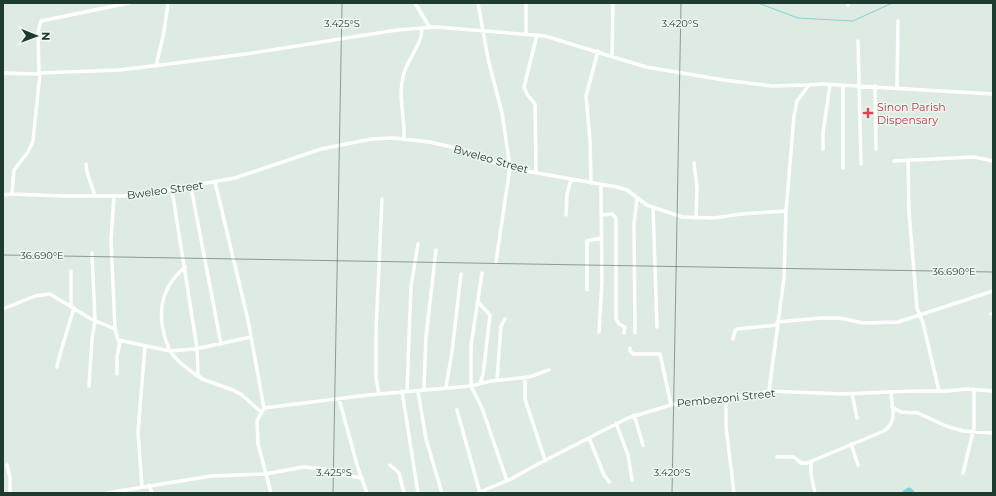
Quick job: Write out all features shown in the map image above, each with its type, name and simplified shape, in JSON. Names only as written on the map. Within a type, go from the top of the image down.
[{"type":"street","points":[[12,194],[14,170],[28,152],[33,142],[39,74],[38,32],[41,21],[130,3]]},
{"type":"street","points":[[156,66],[164,32],[168,3]]},
{"type":"street","points":[[415,3],[430,28]]},
{"type":"street","points":[[478,3],[488,59],[502,113],[510,167],[496,262]]},
{"type":"street","points":[[526,3],[526,34]]},
{"type":"street","points":[[612,56],[613,3]]},
{"type":"street","points":[[897,88],[898,21]]},
{"type":"street","points":[[404,138],[401,86],[406,66],[421,39],[422,28]]},
{"type":"street","points":[[3,73],[39,74],[119,70],[220,58],[397,30],[430,28],[526,34],[598,51],[646,67],[771,86],[875,86],[993,94]]},
{"type":"street","points":[[536,172],[536,111],[535,104],[527,94],[524,87],[537,36]]},
{"type":"street","points":[[858,41],[861,164]]},
{"type":"street","points":[[591,183],[590,141],[586,96],[598,51]]},
{"type":"street","points":[[769,391],[784,278],[786,211],[794,116],[797,101],[809,85]]},
{"type":"street","points":[[824,149],[823,133],[830,85]]},
{"type":"street","points":[[843,85],[843,168]]},
{"type":"street","points":[[875,86],[876,149]]},
{"type":"street","name":"Bweleo Street","points":[[3,195],[114,196],[172,190],[235,178],[321,149],[371,139],[404,138],[472,152],[483,159],[510,167],[571,180],[622,188],[652,207],[682,217],[696,218],[786,211]]},
{"type":"street","points":[[894,161],[974,158],[993,161]]},
{"type":"street","points":[[908,160],[909,212],[917,308],[939,391]]},
{"type":"street","points":[[694,163],[697,188],[696,218]]},
{"type":"street","points":[[86,164],[87,172],[95,196]]},
{"type":"street","points":[[566,215],[567,194],[571,180]]},
{"type":"street","points":[[215,182],[252,337],[264,408]]},
{"type":"street","points":[[600,332],[601,185]]},
{"type":"street","points":[[191,187],[221,344]]},
{"type":"street","points":[[172,190],[198,348],[197,360],[200,377]]},
{"type":"street","points":[[114,196],[111,240],[114,329],[116,336],[120,341],[170,351],[198,348],[252,337]]},
{"type":"street","points":[[635,333],[634,224],[637,198]]},
{"type":"street","points":[[379,394],[376,378],[376,332],[382,199]]},
{"type":"street","points":[[652,207],[657,327]]},
{"type":"street","points":[[601,215],[612,214],[616,218],[616,319],[619,324],[625,327],[624,333]]},
{"type":"street","points":[[587,290],[587,240],[601,238]]},
{"type":"street","points":[[408,391],[411,286],[418,244]]},
{"type":"street","points":[[424,389],[426,337],[436,250]]},
{"type":"street","points":[[89,386],[92,339],[95,321],[92,253]]},
{"type":"street","points":[[185,267],[170,282],[162,300],[164,330],[170,351],[189,370],[200,377],[237,393],[261,412]]},
{"type":"street","points":[[57,367],[72,307],[71,271]]},
{"type":"street","points":[[482,273],[479,303],[471,346],[471,386],[486,418],[507,481]]},
{"type":"street","points":[[446,387],[452,352],[461,274]]},
{"type":"street","points":[[734,339],[735,331],[738,329],[822,318],[848,320],[856,323],[880,324],[898,322],[993,290]]},
{"type":"street","points":[[3,309],[45,294],[54,296],[95,321],[114,329]]},
{"type":"street","points":[[479,303],[490,316],[483,375],[480,383]]},
{"type":"street","points":[[497,380],[501,326],[505,319]]},
{"type":"street","points":[[117,374],[117,357],[120,341]]},
{"type":"street","points":[[142,487],[139,463],[138,420],[144,346]]},
{"type":"street","points":[[630,348],[630,352],[634,354],[660,354],[671,404]]},
{"type":"street","points":[[271,493],[258,444],[257,421],[264,408],[402,391],[471,386],[497,380],[525,377],[549,370]]},
{"type":"street","points":[[525,377],[527,404],[546,460]]},
{"type":"street","points":[[963,473],[973,433],[974,389]]},
{"type":"street","name":"Pembezoni Street","points":[[480,493],[507,481],[616,423],[634,415],[671,404],[726,398],[769,391],[852,394],[974,389],[993,391]]},
{"type":"street","points":[[402,391],[418,493]]},
{"type":"street","points":[[418,391],[426,439],[442,493]]},
{"type":"street","points":[[777,457],[794,457],[803,464],[811,462],[889,427],[893,420],[891,392]]},
{"type":"street","points":[[852,394],[857,418]]},
{"type":"street","points":[[726,398],[726,427],[734,493]]},
{"type":"street","points":[[339,399],[358,468],[367,493]]},
{"type":"street","points":[[892,407],[906,413],[918,413],[946,426],[973,433],[993,433]]},
{"type":"street","points":[[457,410],[480,493]]},
{"type":"street","points":[[634,415],[643,445]]},
{"type":"street","points":[[616,423],[628,455],[632,480]]},
{"type":"street","points":[[590,438],[604,475],[609,482]]},
{"type":"street","points":[[851,444],[858,465]]},
{"type":"street","points":[[811,462],[811,474],[815,493]]},
{"type":"street","points":[[7,465],[10,477],[10,493]]},
{"type":"street","points":[[390,465],[399,473],[404,493]]},
{"type":"street","points":[[107,493],[211,476],[265,474],[314,467],[337,474],[362,478]]},
{"type":"street","points":[[149,485],[152,493]]},
{"type":"waterway","points":[[758,3],[798,18],[853,21],[892,3]]},
{"type":"waterway","points":[[906,493],[909,491],[911,493]]},
{"type":"place","name":"Sinon Parish Dispensary","points":[[868,113]]}]
